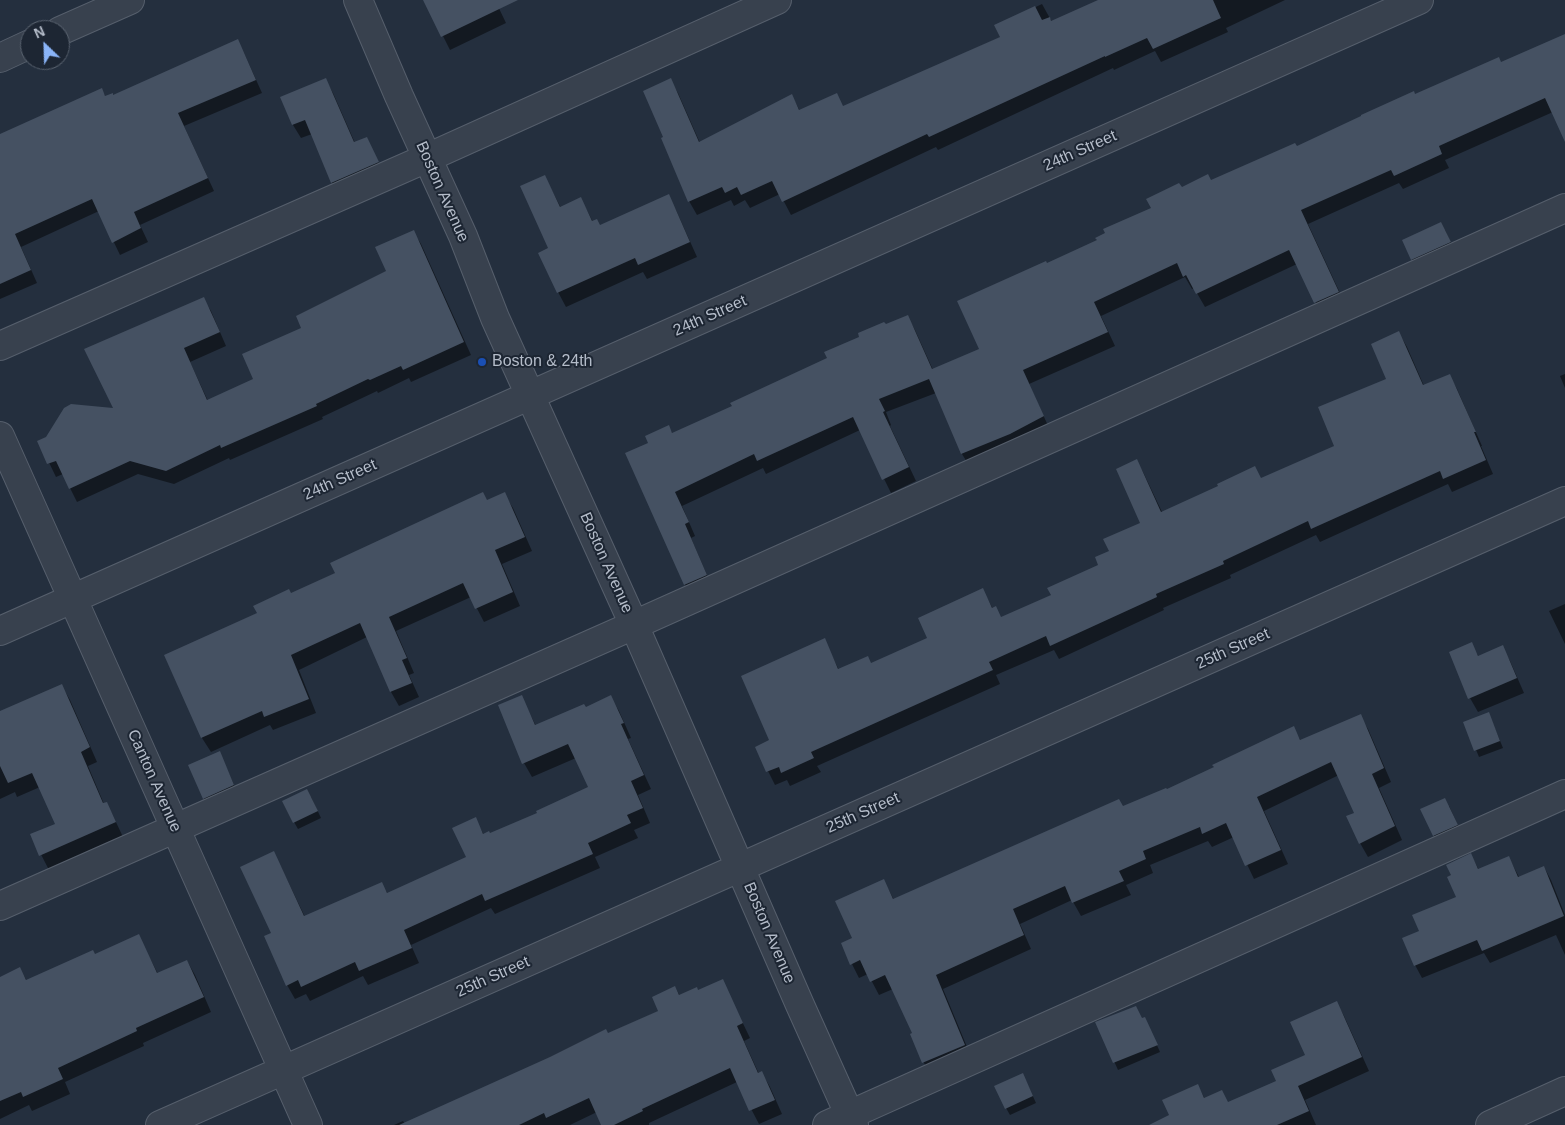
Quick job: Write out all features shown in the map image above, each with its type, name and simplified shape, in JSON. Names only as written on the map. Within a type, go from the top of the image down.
[{"type":"street","points":[[70,27],[130,0]]},
{"type":"street","name":"Boston Avenue","points":[[358,0],[399,96],[463,236],[495,318],[634,625],[800,1005],[844,1122]]},
{"type":"street","points":[[0,346],[428,158],[777,0]]},
{"type":"street","name":"24th Street","points":[[0,631],[1419,0]]},
{"type":"street","points":[[0,58],[20,49]]},
{"type":"street","points":[[0,906],[634,625],[1565,208]]},
{"type":"street","name":"Canton Avenue","points":[[0,436],[308,1125]]},
{"type":"street","name":"25th Street","points":[[160,1125],[1565,501]]},
{"type":"street","points":[[844,1122],[1565,794]]},
{"type":"street","points":[[1490,1125],[1565,1091]]},
{"type":"building","points":[[423,0],[518,0],[441,37]]},
{"type":"building","points":[[1098,0],[1213,0],[1221,18],[1153,49],[1147,38],[929,137],[927,134],[782,202],[772,181],[741,195],[737,187],[725,193],[722,187],[688,202],[643,91],[671,78],[699,142],[792,94],[799,110],[837,93],[843,106],[1000,37],[994,25],[1035,6],[1042,20],[1050,17],[1051,21]]},
{"type":"building","points":[[1565,34],[1565,142],[1545,98],[1439,146],[1442,154],[1394,176],[1391,170],[1301,210],[1339,292],[1314,303],[1289,250],[1196,294],[1186,275],[1183,277],[1177,263],[1094,302],[1108,332],[1023,370],[1044,416],[1010,434],[961,454],[929,379],[879,399],[885,411],[883,412],[909,467],[882,480],[853,417],[757,461],[754,454],[675,492],[689,522],[685,524],[707,575],[684,585],[625,453],[648,443],[645,436],[669,425],[672,433],[732,406],[730,403],[827,358],[824,352],[859,337],[858,333],[884,322],[886,324],[908,315],[932,369],[979,349],[957,301],[1097,240],[1095,238],[1105,233],[1103,229],[1151,208],[1146,199],[1179,183],[1182,187],[1208,174],[1211,180],[1295,143],[1297,146],[1414,91],[1415,94],[1499,57],[1501,62]]},
{"type":"building","points":[[238,39],[256,80],[178,113],[208,178],[134,212],[141,228],[112,243],[92,199],[15,234],[31,270],[0,284],[0,134],[102,88],[105,96],[113,93],[113,95]]},
{"type":"building","points":[[326,78],[354,142],[367,137],[379,162],[331,183],[305,120],[292,125],[280,97]]},
{"type":"building","points":[[545,175],[560,207],[581,197],[592,221],[597,219],[600,225],[669,194],[690,242],[638,265],[635,258],[557,293],[538,253],[548,248],[520,186]]},
{"type":"building","points":[[1441,222],[1451,242],[1411,260],[1402,240]]},
{"type":"building","points":[[414,230],[464,342],[403,370],[401,366],[370,380],[368,379],[316,404],[317,406],[221,448],[220,445],[166,471],[130,461],[69,489],[56,461],[47,464],[37,441],[46,437],[64,408],[71,404],[113,408],[84,349],[204,297],[220,332],[184,348],[207,400],[253,379],[242,354],[301,328],[296,316],[386,271],[375,247]]},
{"type":"building","points":[[1399,331],[1423,385],[1450,374],[1476,432],[1474,432],[1486,460],[1443,479],[1440,471],[1311,529],[1308,521],[1223,561],[1224,564],[1156,594],[1157,597],[1050,646],[1046,636],[989,662],[993,670],[811,752],[814,758],[781,773],[779,767],[766,772],[755,747],[769,740],[741,676],[825,638],[838,669],[868,656],[871,663],[927,638],[918,618],[983,588],[992,608],[996,606],[1001,617],[1051,595],[1047,588],[1098,565],[1095,557],[1109,551],[1103,539],[1140,523],[1116,469],[1137,459],[1161,512],[1218,486],[1217,484],[1255,466],[1261,478],[1334,446],[1318,407],[1386,379],[1371,344]]},
{"type":"building","points":[[483,492],[487,500],[505,492],[525,537],[495,550],[513,592],[475,609],[463,583],[389,617],[407,658],[402,660],[412,683],[390,692],[360,623],[291,655],[309,699],[264,717],[262,711],[201,738],[164,655],[257,613],[253,606],[289,589],[291,593],[335,573],[330,563]]},
{"type":"building","points":[[1472,642],[1478,656],[1503,645],[1517,678],[1468,699],[1449,652]]},
{"type":"building","points":[[62,684],[90,747],[81,752],[103,803],[107,802],[116,822],[39,856],[30,834],[55,824],[32,773],[8,783],[0,766],[0,711]]},
{"type":"building","points":[[522,695],[535,725],[584,704],[586,707],[611,695],[624,723],[621,724],[644,775],[631,781],[643,808],[627,815],[631,823],[588,843],[593,854],[485,901],[482,894],[404,930],[412,948],[359,971],[355,962],[301,987],[298,980],[286,986],[264,936],[271,933],[240,867],[274,851],[304,916],[382,882],[387,893],[466,857],[452,828],[476,817],[483,834],[489,831],[490,833],[537,813],[536,811],[588,787],[568,744],[522,764],[498,705]]},
{"type":"building","points":[[1489,712],[1500,741],[1474,751],[1463,722]]},
{"type":"building","points":[[1361,714],[1384,768],[1372,774],[1395,826],[1359,844],[1346,816],[1354,813],[1331,762],[1257,797],[1281,850],[1245,866],[1226,823],[1202,834],[1200,827],[1143,851],[1146,859],[1119,871],[1124,881],[1072,903],[1065,886],[1013,909],[1024,935],[936,975],[965,1045],[922,1063],[910,1034],[912,1033],[885,975],[870,982],[860,960],[850,965],[841,943],[852,938],[835,901],[884,879],[893,899],[1119,799],[1123,806],[1167,789],[1214,767],[1212,765],[1294,726],[1300,740]]},
{"type":"building","points":[[220,751],[234,785],[203,799],[188,765]]},
{"type":"building","points":[[307,789],[318,811],[293,823],[282,801]]},
{"type":"building","points":[[1445,798],[1458,825],[1433,836],[1420,809]]},
{"type":"building","points":[[1471,853],[1478,869],[1509,856],[1518,877],[1544,866],[1564,916],[1482,951],[1477,940],[1414,966],[1402,938],[1419,931],[1412,915],[1456,897],[1447,877],[1451,875],[1446,865]]},
{"type":"building","points":[[139,934],[157,973],[187,960],[204,997],[136,1028],[137,1031],[58,1068],[63,1079],[23,1097],[21,1092],[0,1101],[0,977],[20,967],[26,980],[93,950],[95,954]]},
{"type":"building","points":[[723,979],[743,1023],[737,1026],[758,1073],[762,1071],[775,1100],[749,1111],[730,1068],[642,1109],[643,1111],[614,1125],[601,1125],[589,1098],[546,1118],[544,1113],[519,1125],[399,1125],[550,1057],[606,1029],[608,1033],[658,1011],[652,997],[675,986],[679,995],[697,987],[698,990]]},
{"type":"building","points":[[1337,1001],[1362,1057],[1298,1086],[1309,1111],[1277,1125],[1149,1125],[1169,1115],[1162,1100],[1198,1084],[1204,1098],[1222,1090],[1228,1102],[1276,1081],[1271,1070],[1305,1055],[1290,1022]]},
{"type":"building","points":[[1136,1006],[1142,1018],[1145,1017],[1158,1045],[1113,1063],[1095,1022]]},
{"type":"building","points":[[1023,1073],[1033,1096],[1005,1109],[994,1086]]},
{"type":"place","name":"Boston & 24th","points":[[482,362]]}]
